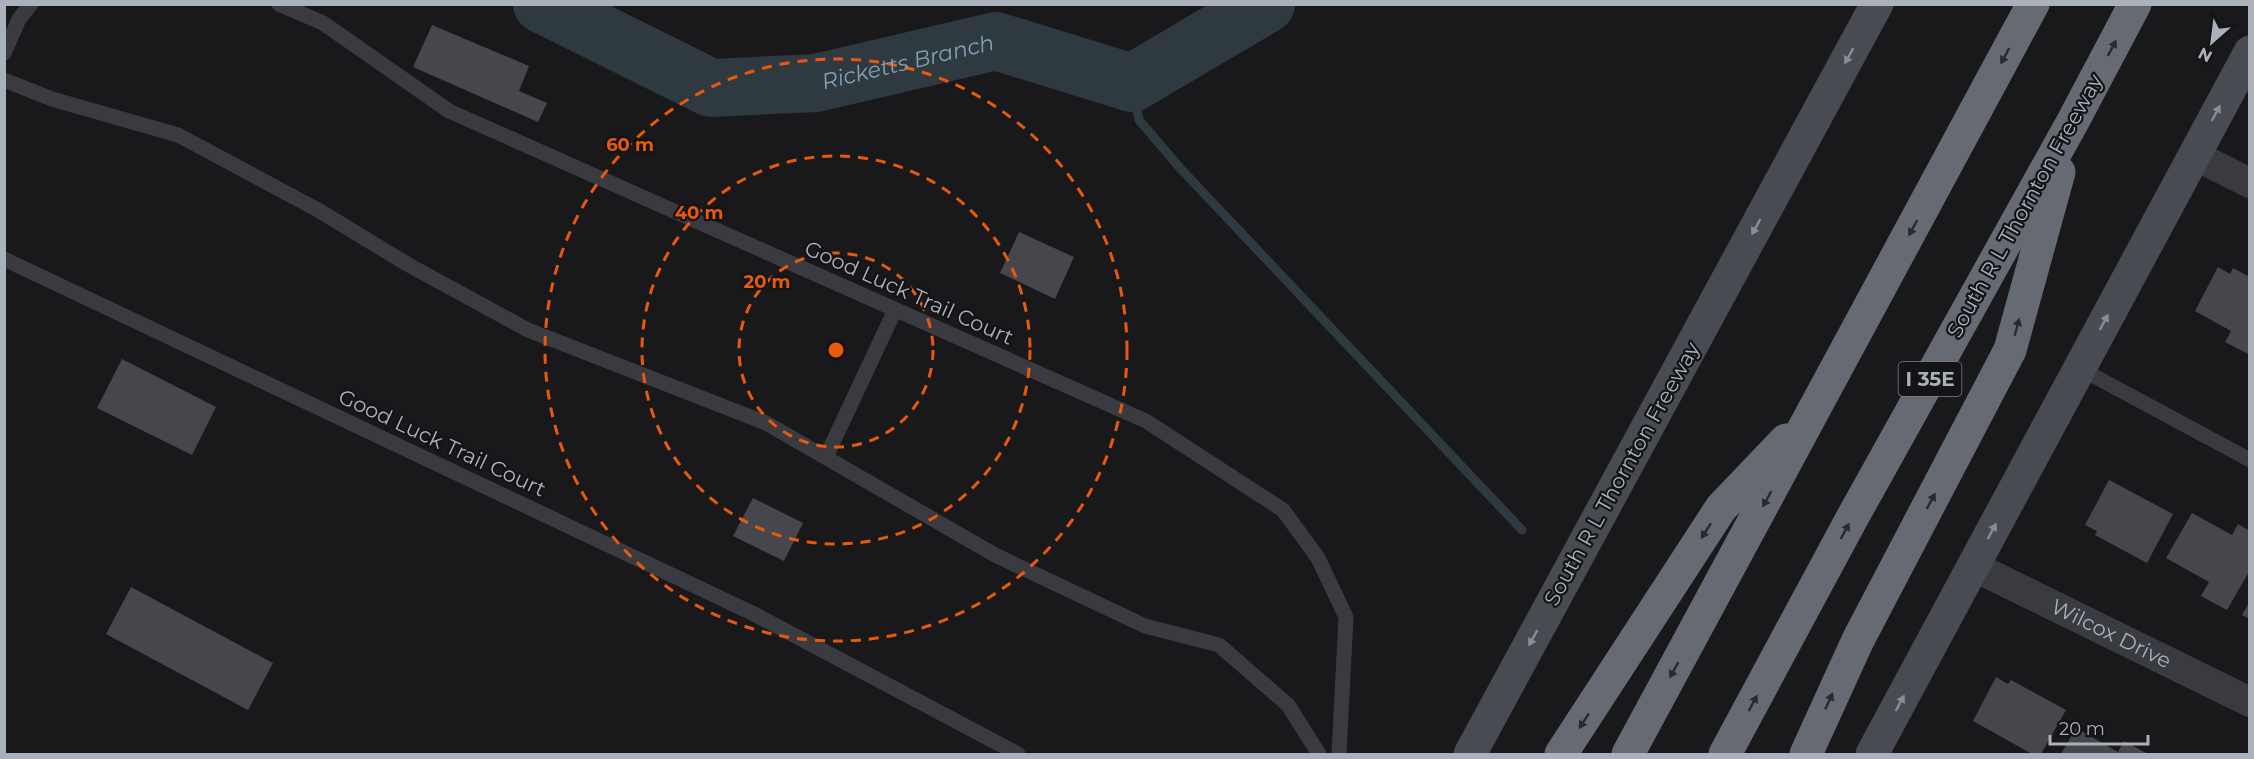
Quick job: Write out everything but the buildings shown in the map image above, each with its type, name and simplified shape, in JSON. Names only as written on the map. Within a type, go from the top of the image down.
[{"type":"highway","points":[[1628,754],[2032,4]]},
{"type":"highway","name":"South R L Thornton Freeway","points":[[1725,754],[1851,520],[2072,123],[2135,4]]},
{"type":"highway","points":[[1806,754],[1858,640],[2010,350],[2072,123]]},
{"type":"highway","points":[[1561,754],[1721,508],[1815,410]]},
{"type":"main road","name":"South R L Thornton Freeway","points":[[1470,754],[1877,4]]},
{"type":"main road","points":[[1872,754],[2250,52]]},
{"type":"street","points":[[2194,155],[2250,183]]},
{"type":"street","name":"Wilcox Drive","points":[[1973,566],[2250,702]]},
{"type":"lane","points":[[4,52],[19,19],[31,4]]},
{"type":"lane","name":"Good Luck Trail Court","points":[[279,4],[323,23],[449,111],[1146,421],[1283,510],[1318,558],[1346,617],[1339,754]]},
{"type":"lane","points":[[4,80],[52,99],[178,135],[318,210],[407,264],[528,330],[766,423],[995,555],[1145,626],[1219,645],[1287,705],[1319,754]]},
{"type":"lane","name":"Good Luck Trail Court","points":[[4,259],[752,613],[1018,754]]},
{"type":"lane","points":[[826,457],[895,309]]},
{"type":"lane","points":[[2079,368],[2250,460]]},
{"type":"waterway","name":"Ricketts Branch","points":[[542,4],[711,88],[816,83],[996,41],[1132,83],[1266,4]]},
{"type":"waterway","points":[[1132,83],[1139,120],[1180,168],[1522,530]]}]
